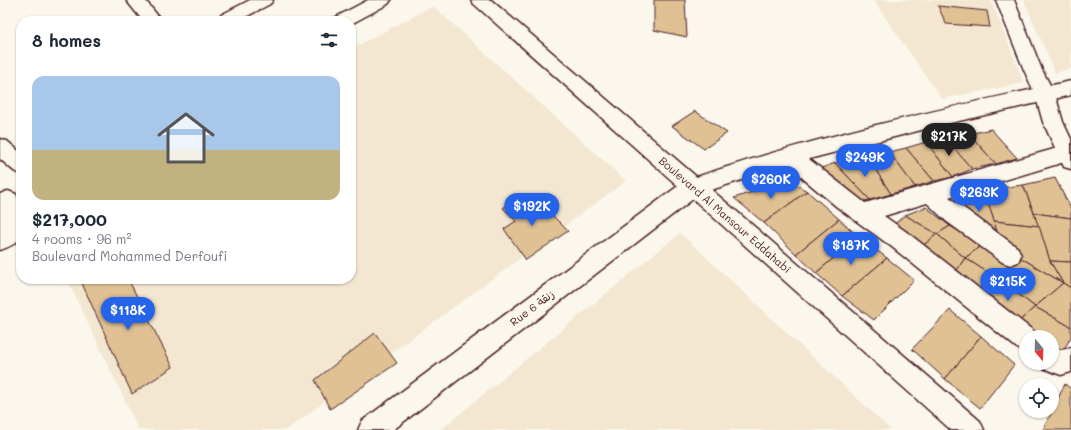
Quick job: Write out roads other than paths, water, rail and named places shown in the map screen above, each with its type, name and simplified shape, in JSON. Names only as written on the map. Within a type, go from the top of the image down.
[{"type":"street","points":[[233,16],[264,0]]},
{"type":"street","points":[[346,16],[355,5],[382,0]]},
{"type":"street","name":"Boulevard Al Mansour Eddahabi","points":[[480,0],[971,430]]},
{"type":"street","points":[[862,213],[930,193],[1069,157],[1053,122],[1045,94],[1033,70],[1005,0]]},
{"type":"street","points":[[143,2],[150,16]]},
{"type":"street","name":"Rue 6 زنقة","points":[[371,430],[693,187],[790,156],[933,119],[1071,88]]},
{"type":"street","points":[[0,147],[16,161]]},
{"type":"street","points":[[790,156],[845,201],[900,240],[1019,334]]},
{"type":"street","points":[[930,193],[954,214],[1010,256]]},
{"type":"street","points":[[0,240],[11,233],[12,224],[10,199]]},
{"type":"street","points":[[1059,362],[1061,363],[1071,360]]}]
